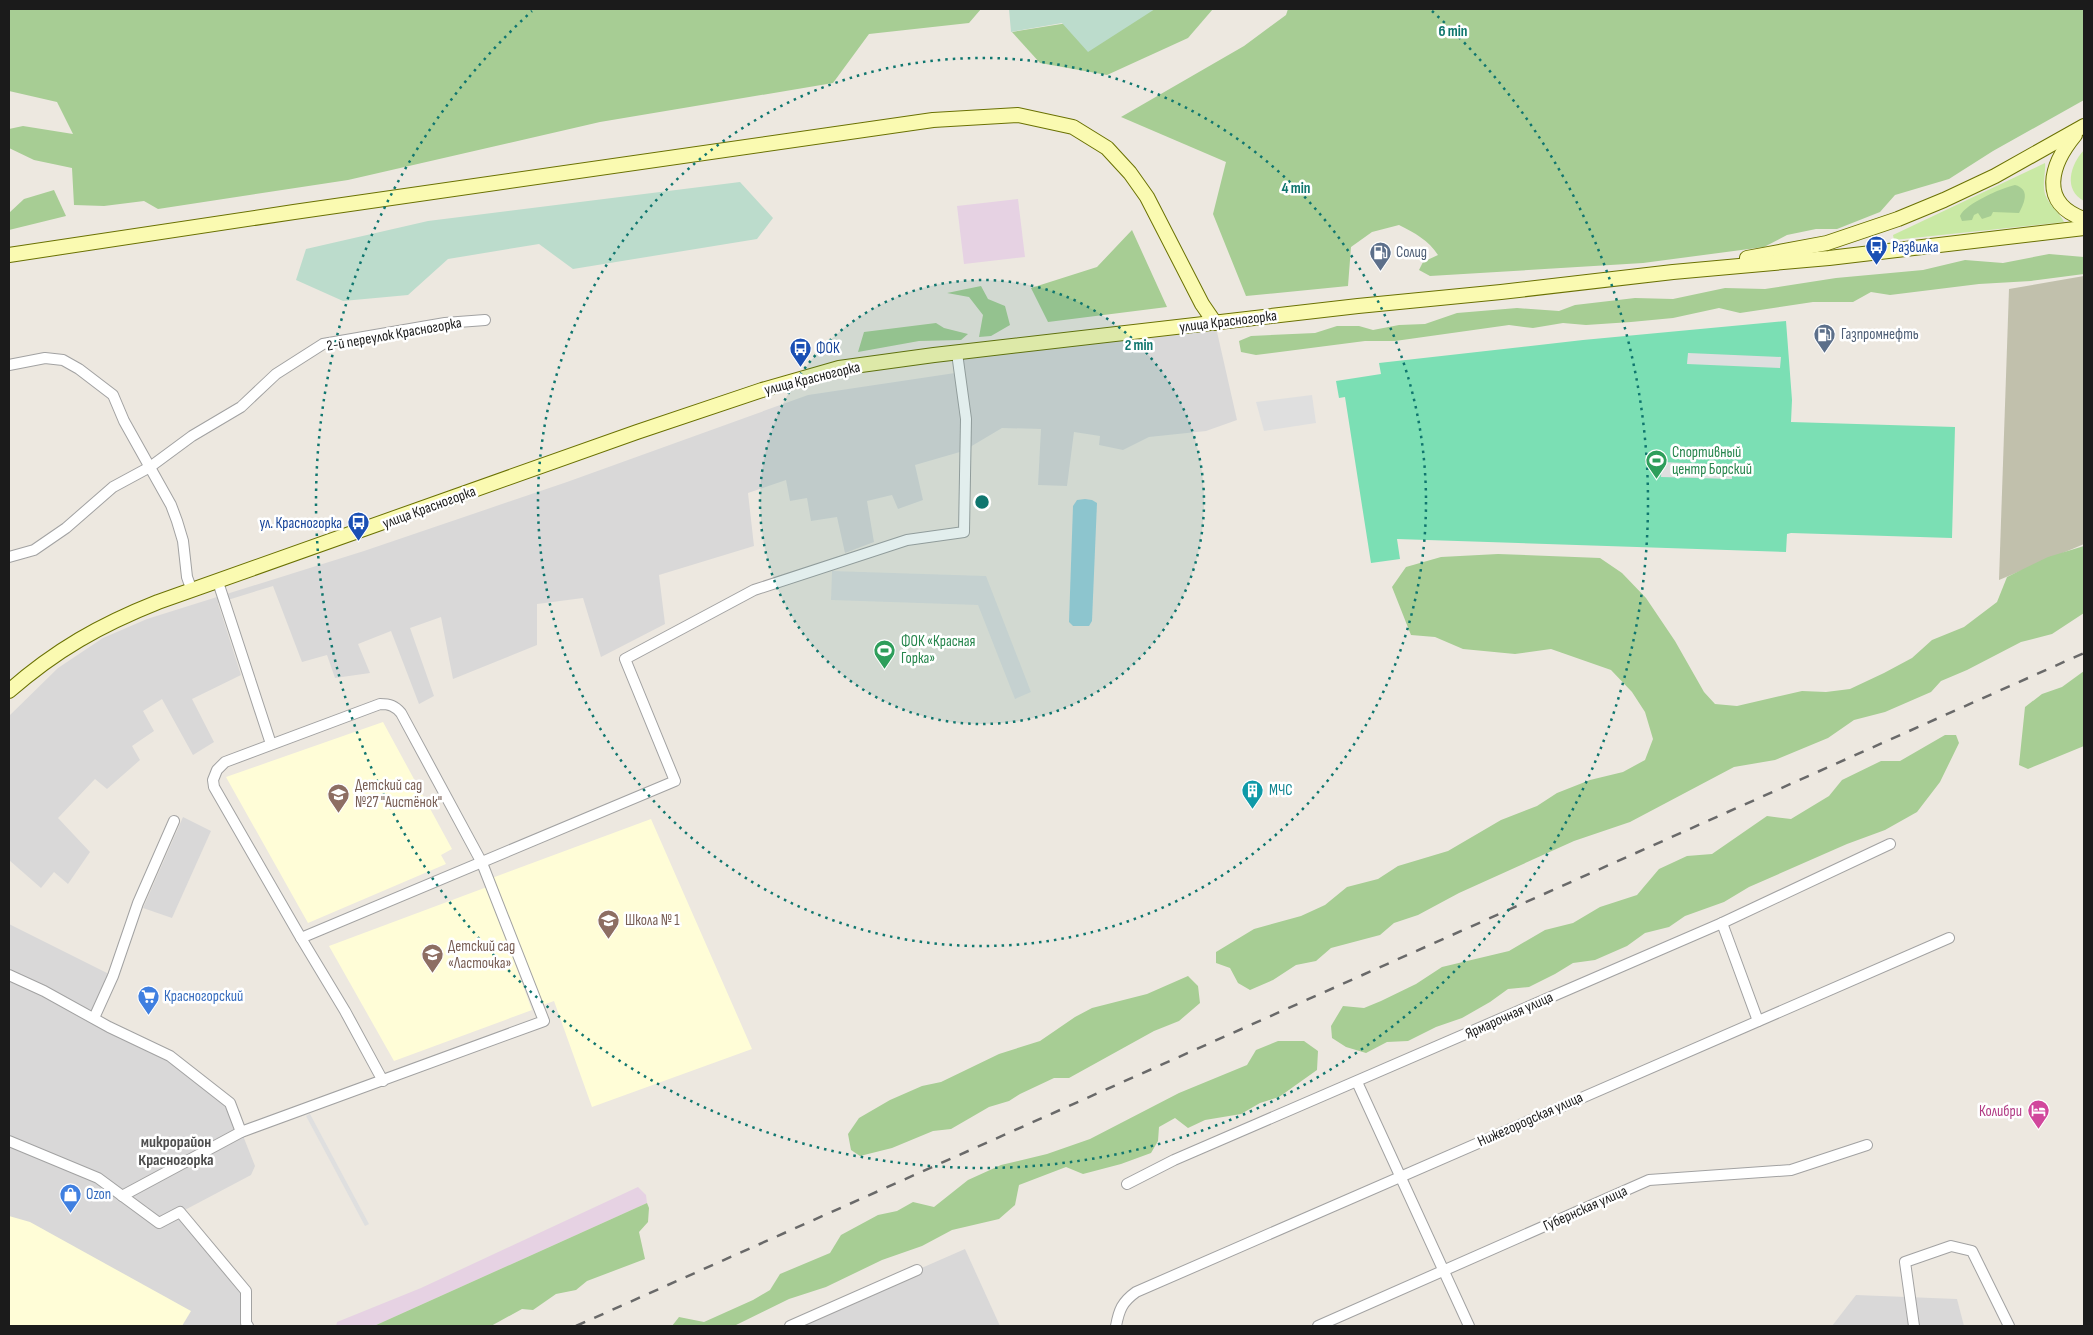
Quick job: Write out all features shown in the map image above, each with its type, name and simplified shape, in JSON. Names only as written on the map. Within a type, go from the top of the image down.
[{"type":"main road","points":[[9,255],[933,120],[1018,115],[1073,127],[1107,148],[1147,197],[1202,304],[1215,323]]},
{"type":"main road","points":[[2082,128],[2062,151],[2052,176],[2055,192],[2060,203],[2070,212],[2084,219]]},
{"type":"main road","points":[[1673,272],[1827,243],[1890,222],[1944,200],[1995,176],[2082,128]]},
{"type":"main road","points":[[1673,272],[1829,258],[2084,228]]},
{"type":"main road","name":"улица Красногорка","points":[[9,691],[52,657],[89,633],[131,613],[637,432],[779,385],[839,368],[1215,323],[1673,272]]},
{"type":"street","name":"2-й переулок Красногорка","points":[[9,557],[34,550],[66,528],[113,488],[150,467],[192,436],[241,407],[276,374],[323,344],[445,323],[485,320]]},
{"type":"street","points":[[301,938],[674,780],[625,659],[754,590],[907,540],[964,532],[966,429],[956,353]]},
{"type":"street","points":[[9,364],[45,358],[63,360],[80,369],[113,395],[124,420],[177,521],[183,541],[187,577],[192,591]]},
{"type":"street","points":[[218,582],[271,744]]},
{"type":"street","points":[[122,1196],[241,1132],[308,1106],[383,1081],[544,1021],[482,862],[396,708],[390,704],[380,704],[225,762],[217,770],[213,780],[214,788],[345,1011],[383,1081]]},
{"type":"street","points":[[94,1018],[113,976],[138,904],[174,821]]},
{"type":"street","name":"Ярмарочная улица","points":[[1127,1184],[1174,1160],[1722,923],[1890,844]]},
{"type":"street","points":[[1722,923],[1758,1021]]},
{"type":"street","name":"Нижегородская улица","points":[[1116,1326],[1119,1310],[1128,1298],[1136,1292],[1949,938]]},
{"type":"street","points":[[9,975],[44,991],[109,1027],[170,1056],[230,1103],[241,1132]]},
{"type":"street","points":[[1357,1082],[1402,1176],[1468,1326]]},
{"type":"street","points":[[9,1141],[98,1178],[159,1223],[180,1212],[246,1291],[246,1323],[248,1326]]},
{"type":"street","name":"Губернская улица","points":[[1318,1326],[1649,1180],[1791,1170],[1867,1145]]},
{"type":"street","points":[[1914,1326],[1905,1262],[1951,1246],[1972,1251],[2009,1326]]},
{"type":"street","points":[[790,1326],[917,1270]]},
{"type":"shaded area","points":[[1009,9],[1155,9],[1088,52],[1062,23],[1011,32]]},
{"type":"shaded area","points":[[740,182],[773,218],[757,239],[573,269],[539,244],[448,259],[408,295],[343,301],[296,280],[306,249],[428,221]]},
{"type":"shaded area","points":[[1018,199],[1025,257],[964,264],[957,206]]},
{"type":"shaded area","points":[[2084,276],[2084,544],[1999,580],[2009,289]]},
{"type":"shaded area","points":[[1215,323],[1237,420],[1206,431],[1149,437],[1123,450],[1099,445],[1100,436],[1074,432],[1067,486],[1038,485],[1041,429],[1002,428],[965,450],[957,353]]},
{"type":"shaded area","points":[[1688,353],[1781,357],[1780,368],[1687,364]]},
{"type":"shaded area","points":[[955,373],[960,411],[960,452],[915,465],[923,500],[898,509],[892,495],[867,501],[874,542],[845,553],[837,517],[811,521],[807,498],[790,501],[786,480],[748,493],[754,546],[659,575],[665,624],[601,657],[583,598],[537,604],[537,645],[453,679],[441,617],[410,628],[434,696],[419,704],[391,631],[358,644],[370,673],[335,678],[327,655],[302,662],[273,586],[218,603],[241,675],[192,699],[214,742],[193,755],[162,699],[143,711],[154,731],[132,746],[140,760],[107,789],[95,779],[58,818],[90,852],[68,884],[54,872],[41,888],[9,860],[9,716],[58,668],[103,638],[147,619],[364,551],[567,482],[808,395]]},
{"type":"shaded area","points":[[1312,395],[1316,423],[1264,431],[1256,402]]},
{"type":"shaded area","points":[[1662,462],[1732,465],[1732,479],[1661,477]]},
{"type":"shaded area","points":[[832,571],[986,576],[1031,692],[1015,699],[978,605],[831,600]]},
{"type":"shaded area","name":"Детский сад №27 \"Аистёнок\"","points":[[383,722],[452,849],[441,855],[446,864],[308,923],[226,777]]},
{"type":"shaded area","points":[[183,817],[211,831],[172,918],[143,908]]},
{"type":"shaded area","name":"Школа № 1","points":[[651,819],[752,1049],[592,1107],[554,1001],[540,1006],[492,878]]},
{"type":"shaded area","name":"Детский сад «Ласточка»","points":[[487,887],[532,1010],[394,1061],[329,946]]},
{"type":"shaded area","points":[[9,924],[113,976],[94,1018],[170,1056],[230,1103],[255,1166],[251,1175],[181,1212],[246,1291],[248,1326],[9,1326]]},
{"type":"shaded area","points":[[310,1114],[369,1224],[365,1226],[306,1116]]},
{"type":"shaded area","points":[[638,1187],[646,1195],[647,1203],[374,1326],[336,1326],[337,1322],[421,1288]]},
{"type":"shaded area","points":[[9,1216],[30,1222],[191,1311],[182,1326],[9,1326]]},
{"type":"shaded area","points":[[965,1249],[1000,1326],[790,1326],[917,1270]]},
{"type":"shaded area","points":[[1856,1295],[1957,1299],[1964,1326],[1832,1326]]},
{"type":"green space","points":[[9,9],[981,9],[969,23],[869,34],[833,83],[600,122],[348,180],[158,209],[144,201],[104,206],[74,205],[72,168],[34,160],[9,148],[9,129],[23,126],[73,134],[57,102],[9,91]]},
{"type":"green space","points":[[1155,9],[1213,9],[1188,38],[1107,75],[1040,63],[1012,32]]},
{"type":"green space","points":[[1288,9],[2084,9],[2084,100],[1993,151],[1949,179],[1895,195],[1880,212],[1837,229],[1816,229],[1787,235],[1764,247],[1643,263],[1430,276],[1419,270],[1423,262],[1438,255],[1421,237],[1399,225],[1372,232],[1351,247],[1348,286],[1246,296],[1213,214],[1226,162],[1121,117],[1244,46],[1286,15]]},
{"type":"green space","points":[[2084,150],[2084,201],[2073,190],[2071,177],[2075,163]]},
{"type":"green space","points":[[2045,163],[2045,194],[2064,222],[1894,240],[1893,235]]},
{"type":"green space","points":[[2015,185],[2023,190],[2025,196],[2019,213],[1993,212],[1991,216],[1982,219],[1978,213],[1974,215],[1972,220],[1962,221],[1960,216],[1963,211],[1976,202],[2001,189]]},
{"type":"green space","points":[[54,190],[66,216],[9,230],[9,213],[24,199]]},
{"type":"green space","points":[[1132,230],[1167,307],[1048,322],[1031,288],[1097,267]]},
{"type":"green space","points":[[2049,254],[2084,257],[2084,274],[1890,295],[1871,292],[1853,302],[1813,302],[1740,313],[1719,308],[1673,318],[1631,322],[1586,325],[1563,323],[1533,328],[1509,325],[1395,341],[1365,341],[1256,355],[1241,352],[1239,341],[1251,336],[1315,333],[1337,326],[1359,326],[1373,330],[1399,325],[1425,324],[1457,313],[1517,308],[1559,311],[1575,305],[1635,298],[1673,299],[1725,288],[1765,289],[1836,278],[1923,270],[1965,260],[2003,263]]},
{"type":"green space","points":[[981,286],[988,299],[1005,306],[1010,325],[991,336],[979,337],[983,315],[969,297],[947,293]]},
{"type":"green space","name":"Спортивный центр Борский","points":[[1786,321],[1792,400],[1791,422],[1955,427],[1952,538],[1791,533],[1787,534],[1786,552],[1397,539],[1400,559],[1371,563],[1345,397],[1339,398],[1336,381],[1381,374],[1379,363],[1583,340]]},
{"type":"green space","points":[[936,323],[944,328],[968,334],[961,340],[919,341],[858,352],[864,332]]},
{"type":"green space","points":[[2084,546],[2084,613],[2052,634],[2021,642],[1967,670],[1941,681],[1931,692],[1885,712],[1854,720],[1828,738],[1775,760],[1734,767],[1630,822],[1574,841],[1459,893],[1418,915],[1394,923],[1380,935],[1331,948],[1316,961],[1296,965],[1273,980],[1250,990],[1238,983],[1230,968],[1216,963],[1216,952],[1254,929],[1301,916],[1325,905],[1347,887],[1378,879],[1398,866],[1448,851],[1501,820],[1537,806],[1557,793],[1590,780],[1623,772],[1645,760],[1653,739],[1645,712],[1632,692],[1611,670],[1551,649],[1515,654],[1463,649],[1435,637],[1411,635],[1392,587],[1406,567],[1441,557],[1498,554],[1600,558],[1622,573],[1646,598],[1675,641],[1704,692],[1715,704],[1737,706],[1802,691],[1826,692],[1850,689],[1912,658],[1932,640],[1964,627],[1997,602],[2007,577],[2048,557]]},
{"type":"green space","points":[[2084,671],[2084,746],[2028,769],[2019,765],[2025,707],[2042,694],[2062,687]]},
{"type":"green space","points":[[1945,735],[1956,735],[1959,743],[1940,782],[1917,812],[1885,830],[1847,844],[1749,887],[1724,902],[1685,916],[1669,927],[1645,933],[1627,946],[1595,960],[1573,963],[1529,987],[1508,989],[1462,1018],[1436,1027],[1408,1041],[1387,1042],[1366,1053],[1346,1047],[1332,1038],[1331,1026],[1343,1006],[1364,1008],[1416,984],[1442,967],[1509,951],[1545,930],[1573,923],[1600,907],[1637,895],[1659,869],[1687,856],[1712,854],[1767,816],[1791,819],[1829,796],[1842,780],[1881,761],[1900,761]]},
{"type":"green space","points":[[1188,976],[1198,986],[1200,1003],[1179,1021],[1154,1031],[1069,1078],[1054,1078],[1009,1101],[989,1107],[951,1129],[933,1131],[892,1148],[860,1156],[851,1150],[848,1134],[859,1118],[890,1100],[922,1086],[941,1082],[999,1054],[1040,1041],[1075,1017],[1092,1008],[1147,994]]},
{"type":"green space","points":[[1278,1041],[1304,1041],[1318,1051],[1317,1070],[1279,1097],[1260,1103],[1241,1114],[1205,1120],[1188,1128],[1175,1118],[1159,1127],[1158,1141],[1151,1153],[1121,1164],[1083,1174],[1066,1167],[1019,1185],[1015,1205],[999,1219],[952,1230],[922,1246],[882,1260],[826,1287],[789,1299],[734,1326],[672,1326],[679,1317],[704,1322],[753,1300],[770,1290],[780,1274],[830,1253],[841,1235],[878,1215],[897,1211],[913,1202],[934,1207],[968,1180],[1001,1165],[1047,1154],[1090,1139],[1179,1093],[1247,1065],[1256,1050]]},
{"type":"green space","points":[[647,1203],[649,1208],[648,1222],[639,1232],[645,1259],[587,1281],[576,1290],[556,1294],[533,1310],[522,1309],[491,1326],[374,1326]]},
{"type":"water","points":[[1085,499],[1097,503],[1092,621],[1089,626],[1073,626],[1069,622],[1073,506],[1077,500]]},
{"type":"railway","points":[[576,1326],[2084,653]]},
{"type":"place","name":"Развилка","points":[[1876,266]]},
{"type":"place","name":"Солид","points":[[1380,271]]},
{"type":"place","name":"Газпромнефть","points":[[1825,353]]},
{"type":"place","name":"ФОК","points":[[800,367]]},
{"type":"place","name":"Спортивный центр Борский","points":[[1656,480]]},
{"type":"place","name":"ул. Красногорка","points":[[358,542]]},
{"type":"place","name":"ФОК «Красная Горка»","points":[[885,669]]},
{"type":"place","name":"МЧС","points":[[1253,809]]},
{"type":"place","name":"Детский сад №27 \"Аистёнок\"","points":[[339,813]]},
{"type":"place","name":"Школа № 1","points":[[609,939]]},
{"type":"place","name":"Детский сад «Ласточка»","points":[[432,974]]},
{"type":"place","name":"Красногорский","points":[[148,1015]]},
{"type":"place","name":"Колибри","points":[[2038,1130]]},
{"type":"place","name":"Ozon","points":[[70,1213]]},
{"type":"district","name":"микрорайон Красногорка","points":[[176,1150]]}]
